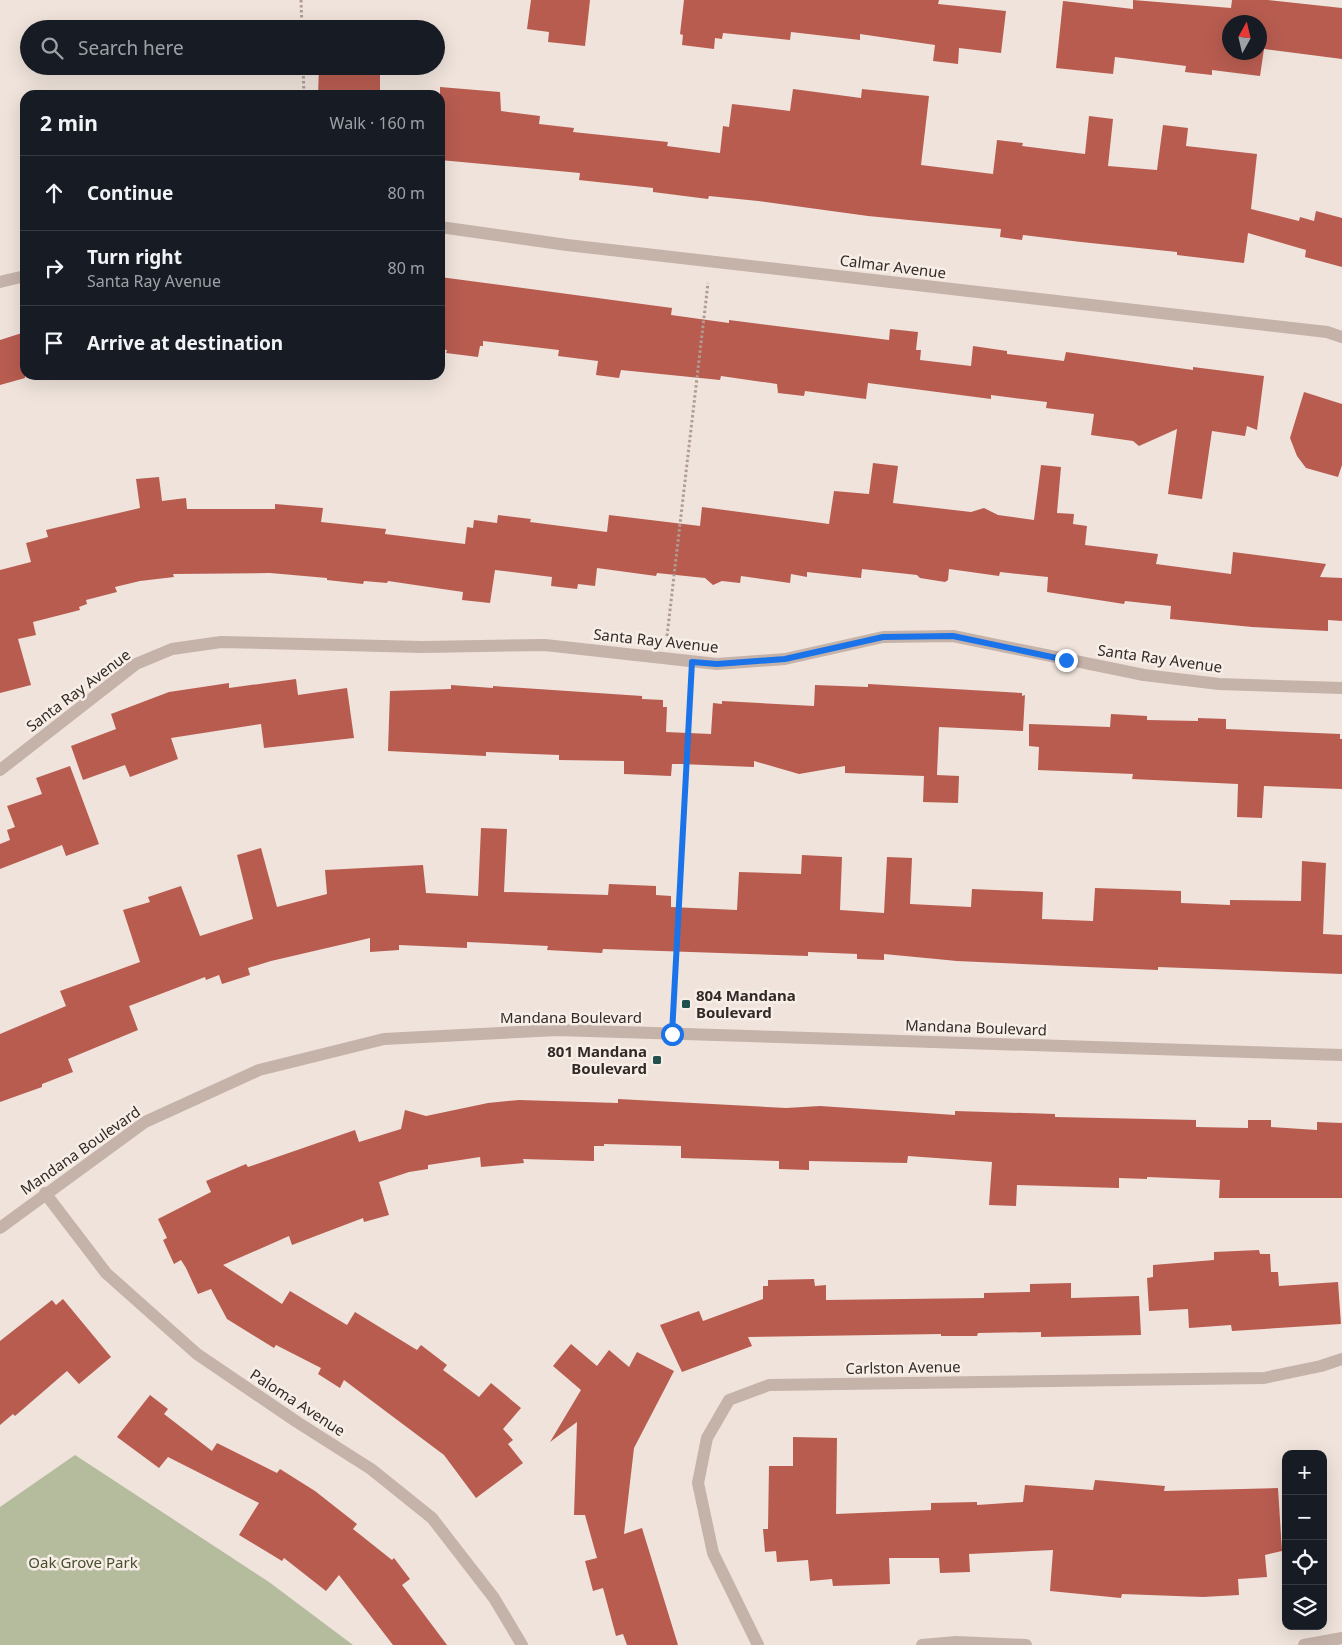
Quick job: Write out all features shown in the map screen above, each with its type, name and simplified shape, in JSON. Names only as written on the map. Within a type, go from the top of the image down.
[{"type":"street","name":"Calmar Avenue","points":[[445,228],[711,262],[1327,332],[1342,337]]},
{"type":"street","points":[[0,282],[20,277]]},
{"type":"street","name":"Santa Ray Avenue","points":[[0,770],[136,664],[172,649],[221,642],[422,647],[545,645],[717,664],[785,659],[883,637],[953,636],[1144,675],[1219,684],[1342,688]]},
{"type":"street","name":"Mandana Boulevard","points":[[0,1228],[45,1193],[145,1122],[259,1070],[384,1039],[557,1030],[1342,1054]]},
{"type":"street","name":"Paloma Avenue","points":[[45,1193],[106,1273],[197,1354],[297,1422],[371,1469],[432,1518],[494,1598],[522,1645]]},
{"type":"street","name":"Carlston Avenue","points":[[758,1645],[713,1554],[698,1483],[706,1438],[729,1400],[769,1385],[1264,1378],[1321,1366],[1342,1359]]},
{"type":"street","points":[[1304,1645],[1342,1638]]},
{"type":"street","points":[[922,1645],[956,1642],[1026,1645]]},
{"type":"path","points":[[301,0],[302,20]]},
{"type":"path","points":[[303,75],[304,90]]},
{"type":"path","points":[[664,659],[711,262]]},
{"type":"path","points":[[672,1034],[692,662]]},
{"type":"green space","name":"Oak Grove Park","points":[[75,1455],[269,1582],[353,1645],[0,1645],[0,1507]]},
{"type":"building","points":[[531,0],[590,0],[585,46],[548,42],[549,32],[527,29]]},
{"type":"building","points":[[684,0],[939,0],[938,4],[1006,11],[1001,53],[959,48],[958,64],[933,61],[935,45],[860,34],[860,40],[791,32],[790,40],[723,33],[722,39],[715,38],[714,49],[682,45],[683,35],[680,34]]},
{"type":"building","points":[[1133,0],[1231,8],[1232,0],[1268,0],[1342,8],[1342,59],[1267,49],[1267,15],[1222,15],[1222,60],[1262,60],[1260,76],[1212,70],[1212,75],[1185,72],[1186,66],[1115,57],[1113,74],[1056,68],[1063,1],[1133,9]]},
{"type":"building","points":[[319,75],[380,75],[380,90],[318,90]]},
{"type":"building","points":[[440,87],[500,92],[501,111],[540,116],[539,124],[574,128],[573,132],[668,142],[667,146],[720,153],[723,126],[729,127],[732,104],[790,111],[793,89],[861,98],[862,89],[929,96],[921,165],[993,174],[997,140],[1023,143],[1022,146],[1085,154],[1089,116],[1113,119],[1108,166],[1157,170],[1163,125],[1188,128],[1186,146],[1257,154],[1251,209],[1299,221],[1300,217],[1314,221],[1316,211],[1342,218],[1342,267],[1305,257],[1306,250],[1248,233],[1244,263],[1177,255],[1177,252],[1023,235],[1022,240],[1000,237],[1001,229],[868,216],[758,201],[709,196],[708,199],[653,192],[653,188],[579,180],[580,173],[445,160],[445,90],[440,90]]},
{"type":"building","points":[[445,278],[672,308],[671,315],[729,323],[729,320],[889,340],[890,329],[918,332],[916,350],[921,350],[920,360],[971,366],[973,346],[1007,351],[1007,354],[1064,361],[1066,352],[1193,370],[1193,367],[1264,376],[1257,430],[1247,426],[1245,436],[1212,431],[1202,499],[1168,494],[1177,429],[1139,446],[1133,441],[1091,435],[1094,414],[1046,408],[1047,402],[991,395],[991,399],[868,383],[866,399],[805,391],[804,396],[778,393],[777,384],[721,376],[720,380],[621,370],[619,378],[596,375],[598,361],[558,356],[559,350],[483,341],[478,357],[446,353],[447,350],[445,350]]},
{"type":"building","points":[[20,334],[20,379],[0,385],[0,340]]},
{"type":"building","points":[[1304,392],[1342,404],[1342,465],[1338,477],[1306,468],[1297,456],[1290,438]]},
{"type":"building","points":[[873,463],[898,466],[893,503],[971,512],[984,508],[998,515],[1034,520],[1041,465],[1061,467],[1057,513],[1074,514],[1073,524],[1087,526],[1085,545],[1158,554],[1156,564],[1231,574],[1233,552],[1326,564],[1320,577],[1342,578],[1342,621],[1328,620],[1328,631],[1252,627],[1170,619],[1171,606],[1125,601],[1124,604],[1047,592],[1048,577],[1000,572],[999,576],[949,569],[948,580],[945,582],[920,578],[917,575],[862,569],[861,578],[807,572],[807,577],[791,574],[790,583],[741,576],[740,583],[722,581],[713,585],[705,578],[657,573],[656,576],[597,568],[595,586],[578,584],[577,589],[551,586],[552,577],[495,570],[490,603],[462,600],[463,592],[388,581],[387,583],[364,581],[363,584],[327,580],[327,578],[270,573],[173,574],[174,577],[140,581],[115,587],[117,592],[86,600],[87,604],[79,607],[80,610],[33,622],[36,635],[18,639],[31,685],[0,693],[0,570],[31,562],[26,543],[48,537],[46,530],[140,508],[136,479],[159,477],[162,501],[186,498],[187,509],[275,509],[275,504],[323,508],[321,522],[386,529],[385,534],[465,544],[467,527],[473,528],[474,520],[497,523],[498,515],[531,519],[530,522],[607,532],[609,515],[700,526],[702,507],[829,524],[834,491],[869,494]]},
{"type":"building","points":[[296,679],[298,695],[347,688],[354,738],[264,748],[261,724],[171,738],[178,759],[130,777],[125,765],[83,780],[71,746],[116,729],[111,714],[169,692],[229,683],[229,688]]},
{"type":"building","points":[[868,684],[1022,693],[1022,696],[1025,695],[1023,731],[939,727],[937,775],[959,776],[958,803],[923,802],[924,776],[845,773],[845,766],[799,774],[754,761],[754,767],[672,764],[671,776],[624,774],[624,761],[559,760],[559,755],[486,752],[486,756],[388,751],[390,691],[451,689],[451,685],[642,696],[642,699],[663,700],[663,707],[667,707],[666,732],[711,734],[713,703],[722,704],[722,701],[814,706],[815,685],[868,687]]},
{"type":"building","points":[[1111,714],[1147,716],[1147,720],[1198,721],[1198,718],[1226,719],[1226,729],[1340,734],[1340,739],[1342,739],[1342,789],[1264,786],[1262,818],[1237,817],[1238,784],[1132,779],[1133,774],[1038,770],[1039,747],[1029,746],[1029,724],[1110,727]]},
{"type":"building","points":[[70,766],[99,844],[66,856],[62,845],[0,869],[0,844],[10,840],[7,830],[15,827],[7,806],[42,794],[36,778]]},
{"type":"building","points":[[481,828],[507,829],[504,892],[608,895],[609,884],[656,886],[656,895],[671,896],[671,907],[737,910],[739,872],[801,874],[802,855],[842,857],[840,910],[884,913],[887,857],[912,858],[910,904],[971,907],[972,889],[1043,892],[1042,919],[1093,921],[1095,888],[1181,891],[1181,903],[1230,905],[1230,900],[1301,901],[1302,861],[1326,863],[1323,934],[1342,935],[1342,974],[1158,967],[1158,970],[1087,967],[957,961],[884,954],[884,960],[857,959],[857,954],[808,952],[808,956],[603,949],[602,953],[547,950],[548,946],[467,942],[467,948],[399,945],[399,950],[370,952],[370,938],[248,968],[250,975],[222,984],[219,975],[206,980],[205,977],[129,1006],[138,1030],[68,1059],[73,1072],[42,1084],[42,1087],[0,1102],[0,1034],[66,1006],[60,991],[140,962],[123,910],[150,902],[148,897],[181,886],[200,936],[253,919],[237,855],[261,848],[277,907],[327,894],[325,870],[423,865],[426,893],[478,896]]},
{"type":"building","points":[[618,1099],[786,1108],[820,1106],[955,1115],[955,1111],[1055,1114],[1055,1117],[1196,1120],[1196,1127],[1248,1128],[1248,1120],[1271,1120],[1271,1127],[1317,1130],[1317,1122],[1342,1123],[1342,1198],[1219,1198],[1220,1180],[1147,1177],[1147,1179],[1119,1178],[1119,1188],[1017,1185],[1016,1206],[989,1205],[992,1162],[908,1156],[907,1163],[809,1161],[809,1170],[779,1169],[779,1161],[681,1158],[681,1146],[604,1144],[604,1146],[594,1146],[594,1161],[523,1159],[524,1163],[481,1167],[480,1157],[428,1165],[428,1169],[409,1172],[379,1182],[389,1215],[364,1222],[363,1218],[292,1245],[289,1236],[223,1265],[282,1304],[290,1291],[347,1325],[355,1312],[417,1350],[421,1345],[447,1365],[443,1370],[479,1397],[491,1383],[521,1408],[503,1429],[513,1440],[508,1444],[523,1463],[476,1498],[444,1455],[344,1380],[340,1388],[318,1374],[321,1368],[276,1345],[274,1348],[227,1319],[211,1289],[198,1294],[181,1260],[174,1264],[163,1240],[167,1238],[158,1219],[211,1192],[206,1181],[246,1164],[248,1167],[355,1130],[359,1142],[401,1129],[405,1110],[426,1116],[488,1103],[519,1100],[618,1103]]},
{"type":"building","points":[[1259,1250],[1260,1254],[1270,1254],[1271,1272],[1278,1272],[1279,1286],[1338,1282],[1341,1324],[1232,1331],[1231,1325],[1189,1328],[1188,1309],[1149,1311],[1147,1278],[1153,1277],[1153,1265],[1214,1260],[1214,1252]]},
{"type":"building","points":[[814,1279],[815,1286],[826,1285],[826,1300],[984,1298],[984,1293],[1030,1292],[1030,1284],[1071,1283],[1071,1298],[1139,1296],[1141,1335],[1041,1337],[1041,1332],[978,1333],[977,1336],[941,1336],[941,1334],[748,1337],[752,1346],[682,1372],[660,1325],[699,1311],[703,1321],[763,1299],[763,1286],[768,1286],[768,1280]]},
{"type":"building","points":[[63,1299],[111,1357],[79,1384],[67,1371],[15,1416],[13,1414],[0,1425],[0,1341],[52,1300],[56,1305]]},
{"type":"building","points":[[571,1344],[597,1366],[609,1350],[629,1367],[637,1352],[674,1371],[634,1448],[624,1534],[642,1528],[678,1645],[627,1645],[623,1634],[616,1636],[603,1588],[593,1591],[585,1561],[597,1558],[585,1515],[574,1515],[577,1422],[550,1442],[581,1390],[553,1366]]},
{"type":"building","points":[[150,1395],[168,1409],[164,1414],[212,1451],[217,1443],[277,1473],[280,1469],[315,1491],[357,1524],[353,1529],[392,1560],[394,1558],[410,1579],[402,1585],[447,1645],[393,1645],[339,1575],[326,1591],[284,1558],[282,1561],[239,1535],[259,1503],[168,1457],[159,1468],[117,1437]]},
{"type":"building","points":[[793,1437],[837,1438],[836,1514],[931,1510],[931,1503],[977,1502],[977,1505],[1023,1502],[1025,1485],[1093,1490],[1095,1480],[1165,1486],[1164,1491],[1278,1488],[1282,1551],[1265,1555],[1267,1577],[1238,1579],[1239,1595],[1203,1597],[1122,1594],[1121,1598],[1050,1591],[1053,1550],[969,1554],[970,1572],[940,1573],[939,1558],[889,1558],[890,1584],[833,1586],[832,1579],[810,1581],[808,1560],[777,1562],[776,1551],[765,1552],[763,1529],[768,1529],[769,1466],[793,1466]]},
{"type":"place","name":"804 Mandana Boulevard","points":[[686,1004]]},
{"type":"place","name":"801 Mandana Boulevard","points":[[657,1060]]},
{"type":"route","points":[[672,1034],[677,965],[688,700],[692,662],[717,664],[785,659],[883,637],[953,636],[1066,660]]}]
